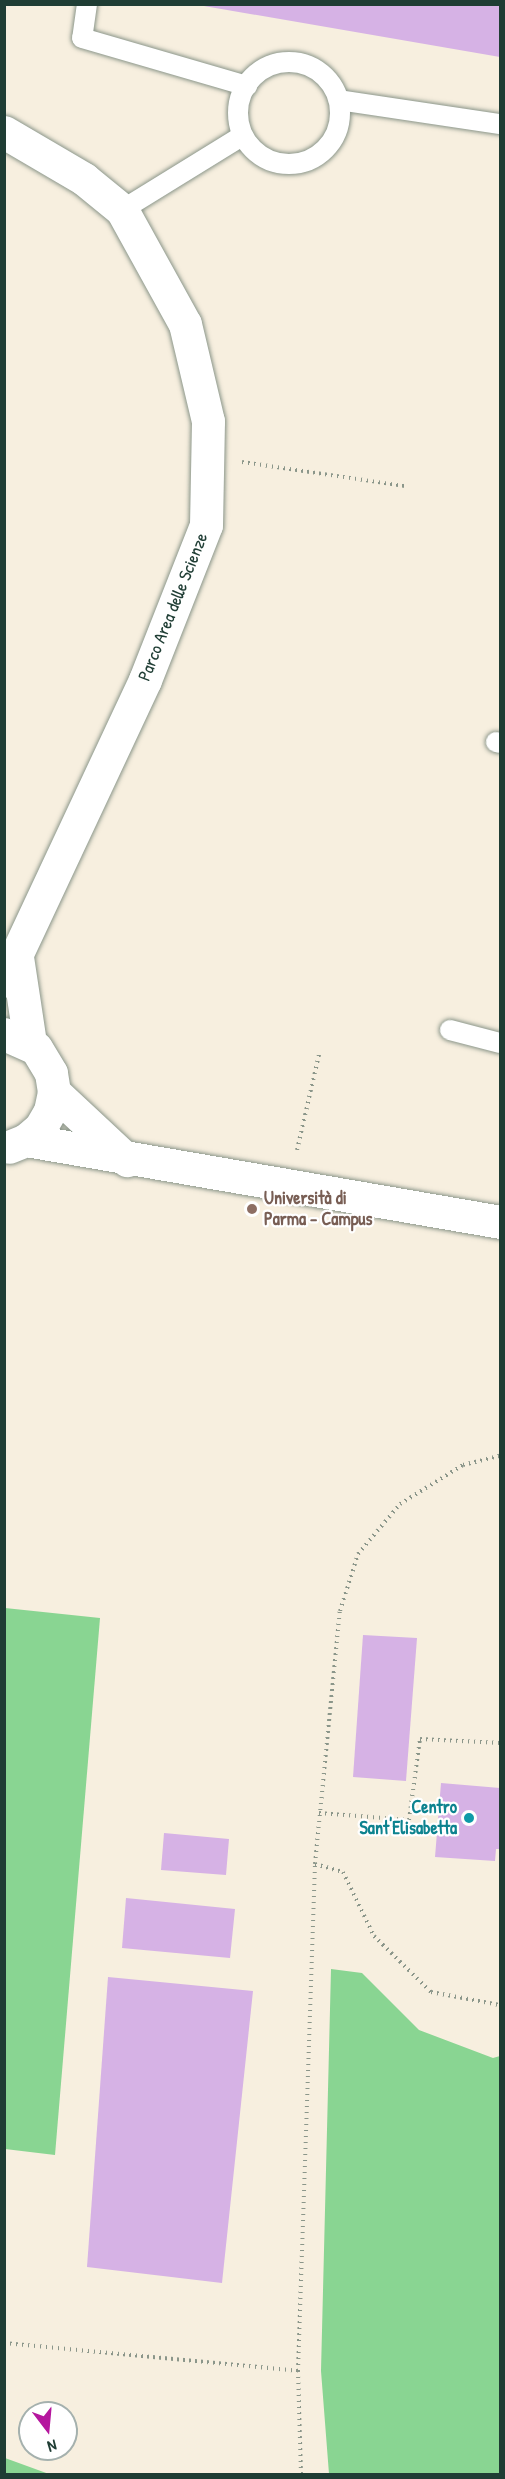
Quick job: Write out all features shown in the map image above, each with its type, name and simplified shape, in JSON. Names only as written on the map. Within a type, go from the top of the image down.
[{"type":"street","name":"Parco Area delle Scienze","points":[[4,132],[84,179],[122,210],[185,324],[208,421],[206,525],[145,680],[9,963],[17,1039]]},
{"type":"street","points":[[15,1144],[40,1128],[50,1111],[54,1092],[51,1073],[43,1056],[17,1039]]},
{"type":"street","points":[[54,1092],[127,1160]]},
{"type":"street","points":[[15,1144],[289,1183],[501,1222]]},
{"type":"lane","points":[[87,4],[82,38],[247,87]]},
{"type":"lane","points":[[289,63],[321,73],[339,100],[336,134],[314,158],[280,163],[251,149],[242,136],[239,112],[247,87],[272,65],[289,63]]},
{"type":"lane","points":[[339,100],[501,124]]},
{"type":"lane","points":[[122,210],[242,136]]},
{"type":"lane","points":[[450,1030],[501,1043]]},
{"type":"path","points":[[206,457],[405,486]]},
{"type":"path","points":[[289,1183],[319,1055]]},
{"type":"path","points":[[301,2475],[298,2371],[315,1864],[331,1665],[340,1611],[358,1554],[400,1504],[463,1465],[501,1456]]},
{"type":"path","points":[[319,1813],[409,1820],[420,1739],[501,1743]]},
{"type":"path","points":[[315,1864],[343,1872],[374,1936],[430,1992],[501,2005]]},
{"type":"path","points":[[4,2343],[298,2371]]},
{"type":"green space","points":[[5,1608],[100,1618],[55,2155],[5,2149]]},
{"type":"green space","points":[[331,1969],[362,1973],[419,2030],[493,2058],[500,2056],[500,2474],[329,2474],[321,2371]]},
{"type":"green space","points":[[5,2458],[49,2474],[5,2474]]},
{"type":"building","points":[[204,4],[500,4],[500,57],[204,6]]},
{"type":"building","points":[[363,1635],[417,1638],[406,1781],[353,1777]]},
{"type":"building","name":"Centro Sant'Elisabetta","points":[[441,1783],[500,1788],[500,1849],[496,1849],[495,1861],[435,1857]]},
{"type":"building","points":[[164,1833],[229,1839],[226,1875],[161,1870]]},
{"type":"building","points":[[126,1898],[235,1909],[230,1958],[122,1948]]},
{"type":"building","points":[[108,1977],[253,1991],[222,2283],[87,2267]]},
{"type":"place","name":"Università di Parma - Campus","points":[[252,1209]]},
{"type":"place","name":"Centro Sant'Elisabetta","points":[[469,1818]]}]
